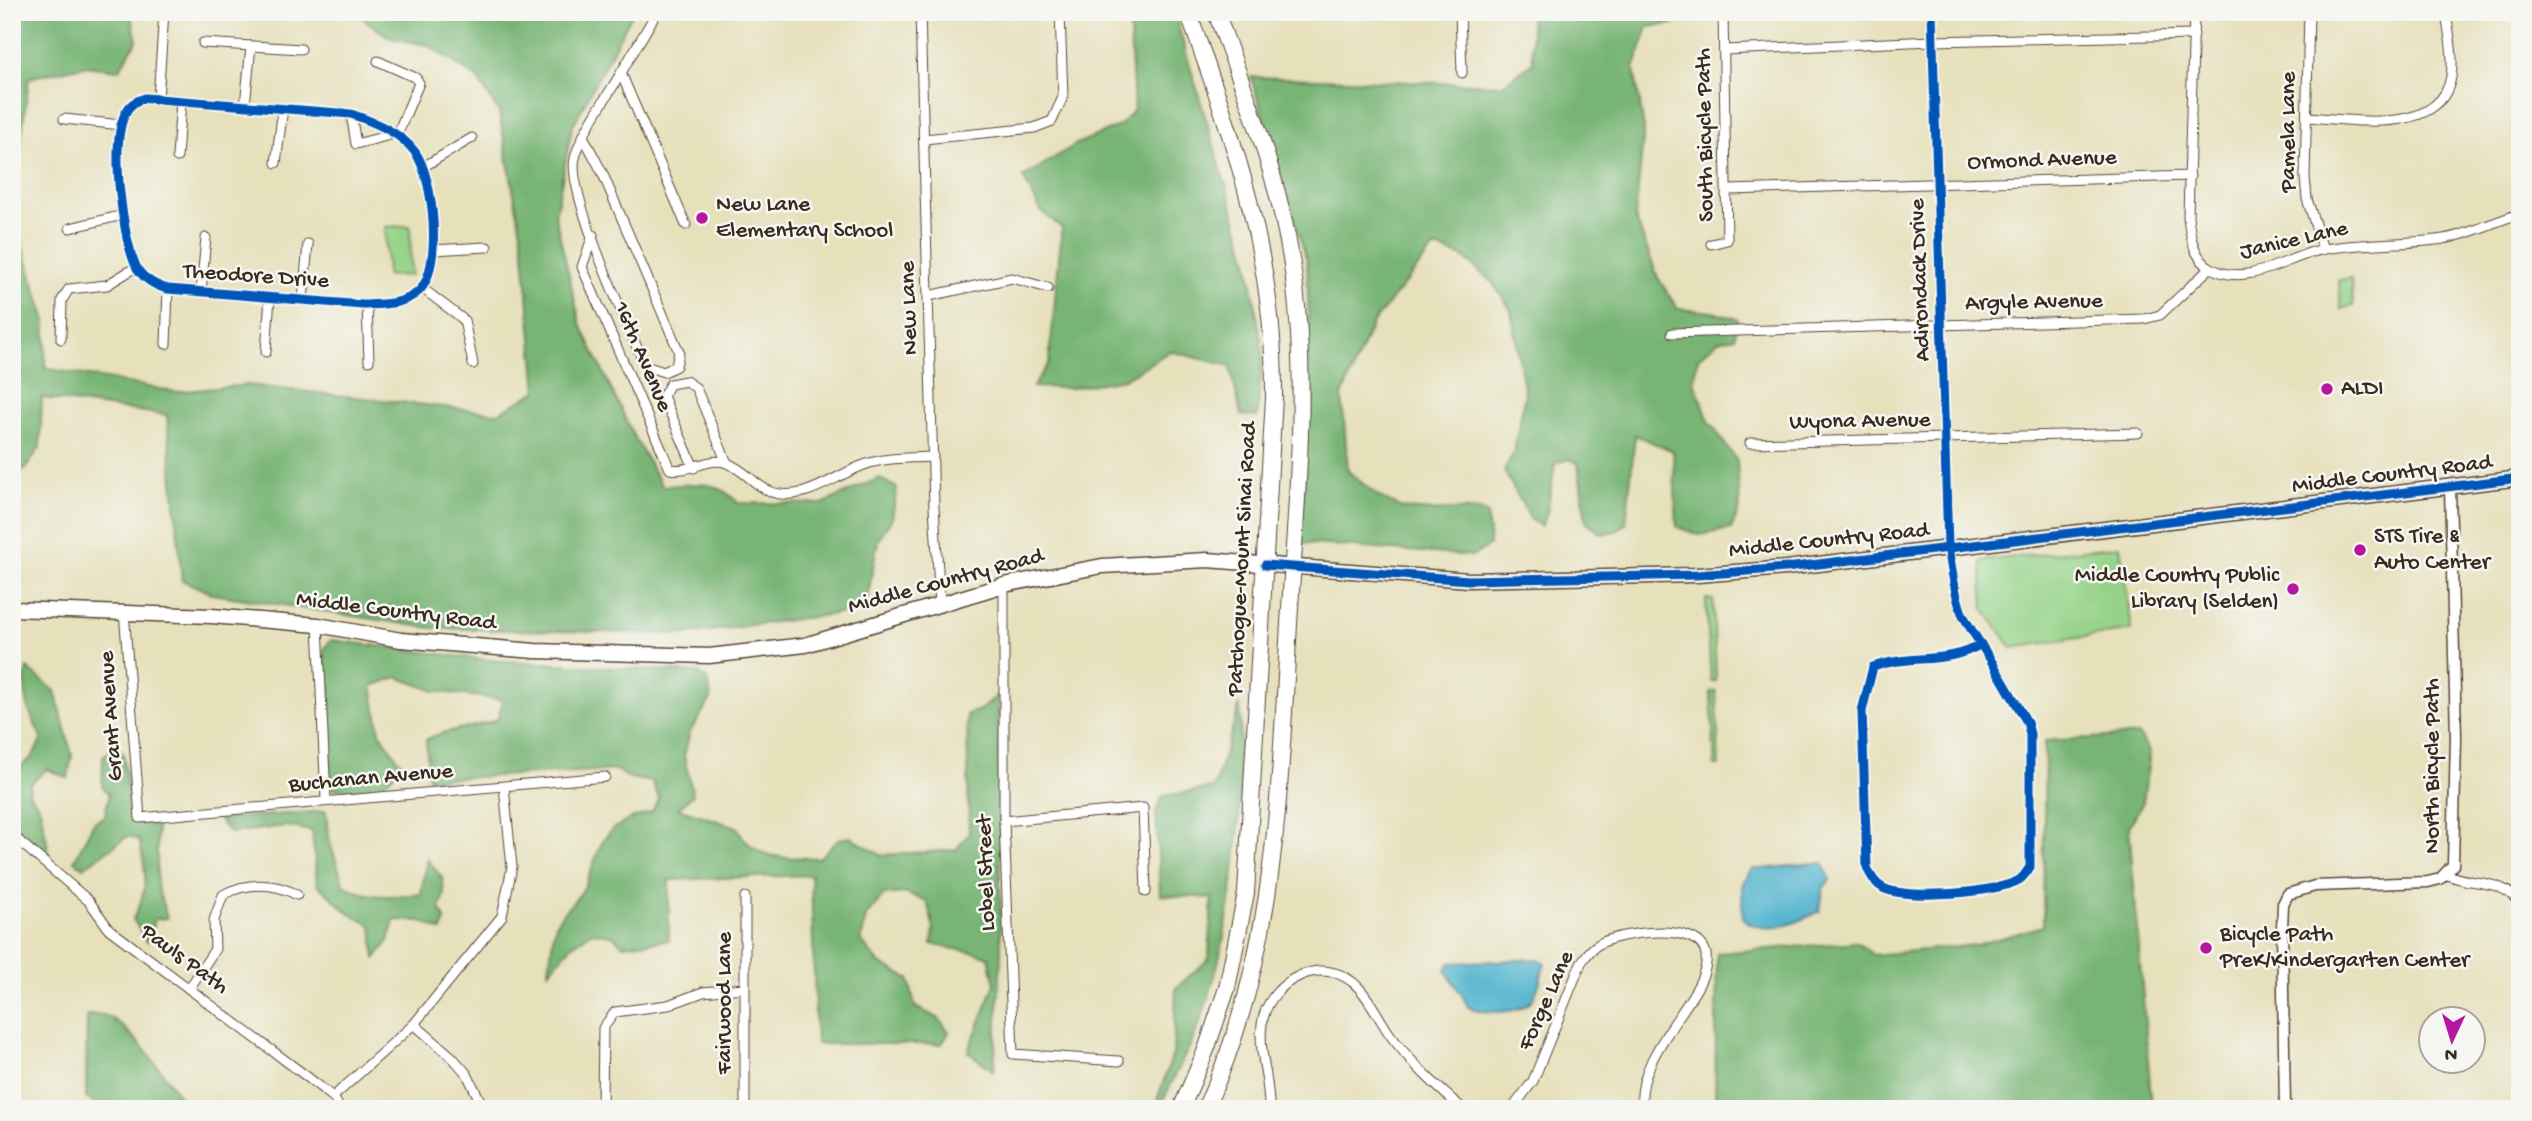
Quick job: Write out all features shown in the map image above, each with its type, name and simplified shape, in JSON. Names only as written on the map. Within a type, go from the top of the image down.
[{"type":"highway","name":"Patchogue-Mount Sinai Road","points":[[1181,1109],[1221,1008],[1242,924],[1250,858],[1274,397],[1270,302],[1260,237],[1244,173],[1188,12]]},
{"type":"highway","points":[[1205,1109],[1244,1010],[1264,921],[1279,794],[1302,393],[1294,276],[1270,165],[1216,12]]},
{"type":"main road","name":"Middle Country Road","points":[[12,609],[124,611],[318,625],[401,640],[535,650],[709,656],[804,645],[1004,585],[1102,566],[1207,560],[1469,580],[1697,575],[1786,568],[2520,478]]},
{"type":"street","points":[[158,99],[164,12]]},
{"type":"street","points":[[584,138],[602,172],[679,352],[676,366],[664,372],[645,366],[573,182],[575,158],[584,138],[657,12]]},
{"type":"street","name":"New Lane","points":[[920,12],[940,603]]},
{"type":"street","points":[[924,139],[1034,128],[1052,121],[1063,97],[1060,12]]},
{"type":"street","points":[[1460,12],[1462,73]]},
{"type":"street","name":"South Bicycle Path","points":[[1711,244],[1727,240],[1723,12]]},
{"type":"street","name":"Adirondack Drive","points":[[1933,12],[1948,547],[1962,612],[1981,644],[2027,722],[2030,867],[2021,879],[2006,886],[1981,890],[1919,894],[1884,889],[1872,879],[1867,867],[1862,711],[1873,667],[1890,661],[1964,654],[1981,644]]},
{"type":"street","name":"Janice Lane","points":[[2194,12],[2190,236],[2198,255],[2210,268],[2232,275],[2252,274],[2323,249],[2444,239],[2520,214]]},
{"type":"street","name":"Pamela Lane","points":[[2309,12],[2307,199],[2323,249]]},
{"type":"street","points":[[2308,117],[2408,120],[2427,113],[2446,91],[2451,79],[2446,12]]},
{"type":"street","points":[[1724,50],[1933,41],[2194,36]]},
{"type":"street","points":[[203,43],[301,49]]},
{"type":"street","points":[[245,105],[251,46]]},
{"type":"street","points":[[378,61],[416,78],[419,83],[395,135]]},
{"type":"street","points":[[621,72],[686,225]]},
{"type":"street","points":[[61,339],[62,300],[69,289],[107,285],[136,267],[117,185],[122,125],[126,111],[134,102],[145,98],[351,114],[405,141],[423,166],[431,194],[432,268],[422,288],[466,323],[473,365]]},
{"type":"street","points":[[177,157],[181,101]]},
{"type":"street","points":[[276,163],[283,108]]},
{"type":"street","points":[[351,114],[356,144],[395,135]]},
{"type":"street","points":[[64,119],[122,125]]},
{"type":"street","points":[[423,166],[472,138]]},
{"type":"street","name":"Ormond Avenue","points":[[1728,190],[2190,176]]},
{"type":"street","points":[[70,228],[123,215]]},
{"type":"street","name":"16th Avenue","points":[[593,235],[582,267],[670,469],[683,472],[711,462],[727,463],[696,388],[685,381],[670,384],[663,396],[694,468]]},
{"type":"street","points":[[201,292],[206,238]]},
{"type":"street","points":[[303,300],[308,244]]},
{"type":"street","points":[[432,250],[487,247]]},
{"type":"street","name":"Theodore Drive","points":[[136,267],[143,276],[168,289],[303,300],[367,304],[409,299],[422,288]]},
{"type":"street","name":"Argyle Avenue","points":[[1672,333],[2144,319],[2160,315],[2210,268]]},
{"type":"street","points":[[929,296],[1012,278],[1048,288]]},
{"type":"street","points":[[166,344],[168,289]]},
{"type":"street","points":[[266,352],[271,297]]},
{"type":"street","points":[[367,304],[369,362]]},
{"type":"street","name":"Wyona Avenue","points":[[1751,443],[2138,433]]},
{"type":"street","points":[[727,463],[759,487],[781,494],[804,492],[865,464],[933,457]]},
{"type":"street","name":"North Bicycle Path","points":[[2286,1109],[2282,929],[2283,904],[2288,894],[2315,886],[2428,882],[2446,874],[2453,865],[2456,849],[2450,488]]},
{"type":"street","name":"Lobel Street","points":[[1004,585],[1004,821],[1013,1054],[1119,1061]]},
{"type":"street","name":"Grant Avenue","points":[[124,611],[140,818]]},
{"type":"street","points":[[318,625],[327,800]]},
{"type":"street","name":"Buchanan Avenue","points":[[140,818],[605,777]]},
{"type":"street","points":[[333,1097],[414,1024],[496,927],[508,902],[512,867],[505,787]]},
{"type":"street","points":[[1004,821],[1143,808],[1146,892]]},
{"type":"street","name":"Pauls Path","points":[[12,835],[89,901],[109,929],[333,1097],[340,1109]]},
{"type":"street","points":[[2446,874],[2455,879],[2491,883],[2515,896],[2520,904]]},
{"type":"street","points":[[189,989],[215,949],[214,920],[223,895],[235,888],[278,884],[297,895]]},
{"type":"street","name":"Fairwood Lane","points":[[744,897],[745,1109]]},
{"type":"street","name":"Forge Lane","points":[[1513,1109],[1533,1081],[1587,954],[1609,939],[1680,932],[1697,939],[1704,947],[1706,969],[1648,1065],[1641,1091],[1642,1109]]},
{"type":"street","points":[[1269,1109],[1260,1045],[1266,1006],[1283,983],[1309,972],[1324,971],[1358,987],[1421,1074],[1463,1109]]},
{"type":"street","points":[[602,1109],[603,1028],[615,1012],[667,1005],[715,990],[743,988]]},
{"type":"street","points":[[414,1024],[467,1074],[484,1109]]},
{"type":"street","points":[[1487,1109],[1498,1109]]},
{"type":"green space","points":[[12,12],[130,12],[137,40],[119,70],[83,66],[29,78],[12,210]]},
{"type":"green space","points":[[355,12],[633,12],[572,127],[555,216],[580,323],[632,433],[662,486],[704,484],[721,489],[738,503],[822,504],[879,478],[897,488],[892,518],[878,540],[865,610],[685,634],[430,628],[213,594],[182,580],[167,415],[42,398],[40,447],[25,470],[12,471],[12,214],[46,321],[45,368],[176,392],[246,385],[498,413],[537,391],[523,243],[499,112],[477,78],[428,45],[390,38]]},
{"type":"green space","points":[[1129,12],[1174,12],[1248,260],[1263,352],[1257,417],[1241,415],[1230,366],[1170,351],[1124,379],[1071,388],[1033,387],[1049,363],[1062,228],[1041,211],[1023,177],[1077,144],[1121,125],[1134,110]]},
{"type":"green space","points":[[1530,12],[1690,12],[1685,22],[1648,27],[1634,69],[1644,128],[1635,217],[1658,278],[1678,309],[1713,312],[1738,319],[1735,337],[1718,341],[1698,358],[1694,381],[1709,421],[1737,461],[1740,508],[1731,529],[1699,535],[1677,527],[1673,451],[1635,435],[1626,524],[1616,531],[1601,534],[1586,521],[1578,463],[1569,459],[1555,463],[1547,513],[1541,526],[1531,520],[1504,471],[1514,451],[1525,394],[1511,310],[1492,282],[1463,257],[1434,247],[1372,324],[1342,396],[1348,471],[1380,497],[1403,508],[1487,513],[1490,545],[1473,556],[1301,543],[1309,324],[1307,261],[1251,77],[1502,85],[1533,62]]},
{"type":"green space","points":[[410,226],[411,275],[387,276],[385,227]]},
{"type":"green space","points":[[2351,278],[2353,306],[2341,309],[2339,280]]},
{"type":"green space","points":[[2120,546],[2132,630],[2012,648],[1984,609],[1981,561]]},
{"type":"green space","points":[[1706,599],[1713,600],[1716,681],[1711,681]]},
{"type":"green space","points":[[331,640],[488,660],[699,673],[709,682],[711,699],[690,732],[684,756],[693,795],[678,808],[737,827],[752,847],[772,856],[782,857],[819,858],[839,839],[850,837],[881,855],[956,850],[969,834],[967,714],[980,710],[998,695],[1001,959],[994,1071],[968,1052],[995,984],[989,957],[932,944],[934,929],[927,901],[904,893],[884,895],[866,916],[861,941],[879,963],[909,979],[915,1007],[938,1018],[949,1032],[942,1044],[816,1044],[811,875],[669,880],[669,940],[623,945],[612,935],[592,932],[571,946],[548,973],[558,920],[585,886],[605,838],[621,824],[652,812],[659,798],[652,782],[629,778],[617,770],[429,779],[426,740],[498,719],[503,700],[435,691],[397,677],[372,686],[380,733],[402,765],[386,781],[371,789],[332,789],[324,649]]},
{"type":"green space","points":[[27,668],[55,691],[72,755],[68,778],[47,769],[30,784],[29,793],[40,808],[50,857],[12,823],[12,774],[32,757],[42,739],[28,705],[25,688]]},
{"type":"green space","points":[[1716,691],[1719,766],[1715,766],[1711,692]]},
{"type":"green space","points":[[1240,704],[1240,783],[1235,865],[1222,946],[1196,1033],[1159,1109],[1154,1109],[1173,1054],[1176,988],[1209,959],[1212,898],[1160,895],[1156,812],[1163,796],[1214,788]]},
{"type":"green space","points":[[2139,735],[2150,752],[2143,802],[2129,827],[2152,1109],[1715,1109],[1717,953],[1857,942],[1873,955],[1976,945],[2043,926],[2045,741]]},
{"type":"green space","points":[[113,750],[123,753],[132,821],[157,826],[157,886],[167,918],[155,919],[147,942],[133,919],[142,898],[145,880],[139,840],[128,836],[84,867],[74,861],[94,822],[105,816],[109,795],[102,786],[103,756]]},
{"type":"green space","points":[[326,811],[328,836],[344,885],[353,890],[381,896],[421,894],[427,859],[442,878],[444,894],[440,908],[445,919],[442,931],[421,921],[394,920],[389,941],[375,959],[372,926],[349,913],[317,884],[312,831],[286,826],[230,833],[218,819]]},
{"type":"green space","points":[[87,1015],[104,1015],[126,1030],[150,1056],[187,1109],[105,1109],[86,1098]]},
{"type":"water","points":[[1823,863],[1830,880],[1823,888],[1820,911],[1792,924],[1771,928],[1743,919],[1742,884],[1752,869]]},
{"type":"water","points":[[1539,959],[1545,963],[1532,1000],[1510,1011],[1483,1011],[1468,1007],[1446,970],[1450,963]]},
{"type":"cycle path","points":[[1932,12],[1948,547],[1962,613],[1971,630],[1982,645],[2027,722],[2030,734],[2030,867],[2024,876],[2008,885],[1973,891],[1911,894],[1883,888],[1873,879],[1867,867],[1862,711],[1873,667],[1955,655],[1981,644]]},
{"type":"cycle path","points":[[145,98],[351,114],[394,133],[409,145],[422,164],[431,201],[431,263],[419,291],[400,301],[363,305],[168,289],[148,280],[137,269],[130,250],[122,211],[118,167],[118,146],[125,114],[128,108],[145,98]]},
{"type":"cycle path","points":[[1265,565],[1469,580],[1697,575],[1786,568],[2520,478]]},
{"type":"place","name":"New Lane Elementary School","points":[[702,218]]},
{"type":"place","name":"ALDI","points":[[2327,389]]},
{"type":"place","name":"STS Tire & Auto Center","points":[[2360,550]]},
{"type":"place","name":"Middle Country Public Library (Selden)","points":[[2293,589]]},
{"type":"place","name":"Bicycle Path PreK/Kindergarten Center","points":[[2206,948]]}]
